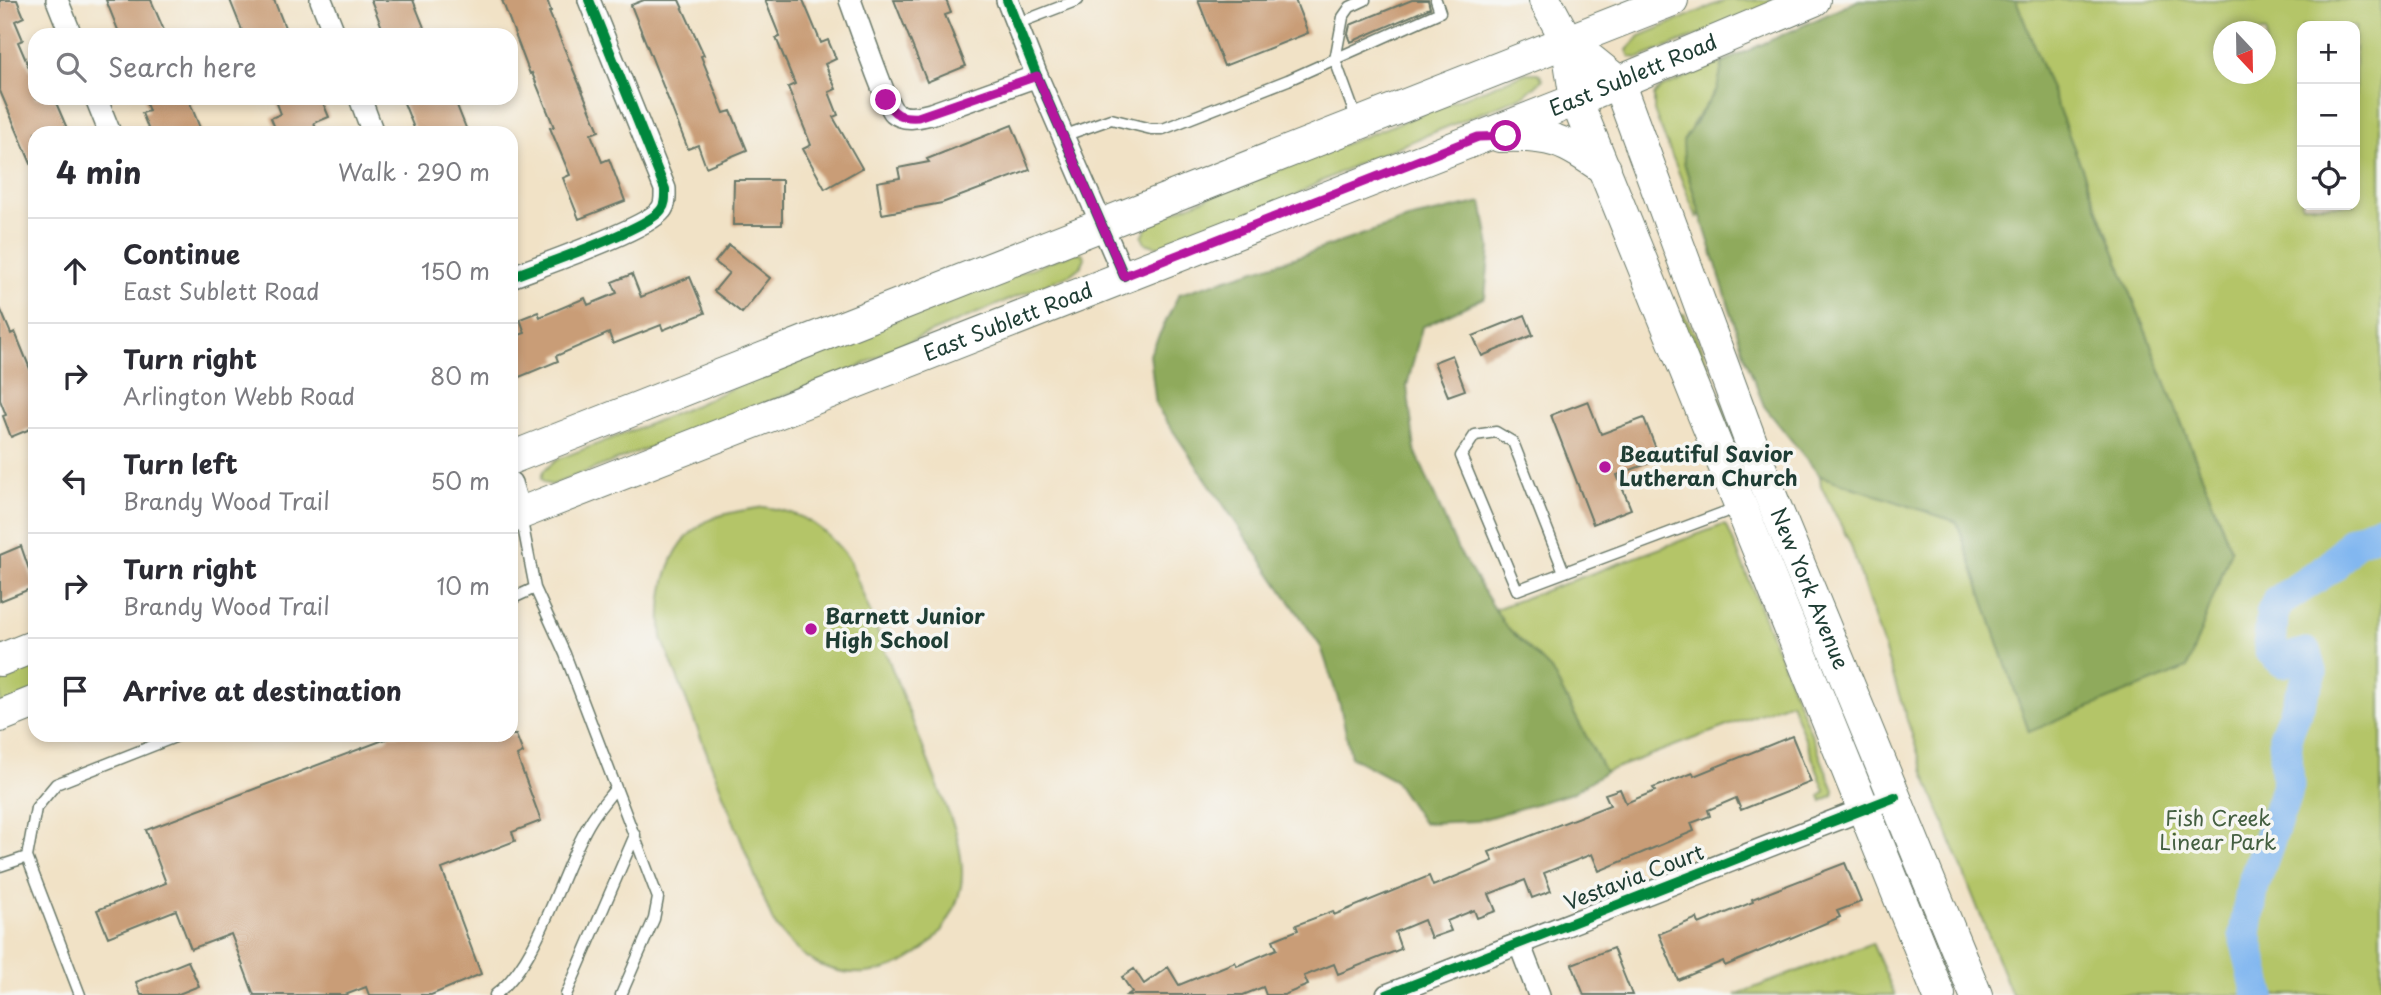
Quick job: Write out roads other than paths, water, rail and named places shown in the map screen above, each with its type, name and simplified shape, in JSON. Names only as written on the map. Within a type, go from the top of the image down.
[{"type":"main road","name":"New York Avenue","points":[[1545,0],[1567,41],[1576,100],[1939,995]]},
{"type":"main road","name":"East Sublett Road","points":[[518,514],[1576,100],[1814,0]]},
{"type":"main road","points":[[518,455],[1359,124],[1660,1]]},
{"type":"main road","name":"New York Avenue","points":[[1567,41],[1618,82],[1770,494],[1976,995]]},
{"type":"main road","points":[[1478,137],[1523,134],[1542,136],[1571,147],[1605,169]]},
{"type":"main road","points":[[1741,505],[1770,494]]},
{"type":"main road","points":[[0,660],[28,649]]},
{"type":"main road","points":[[0,716],[28,705]]},
{"type":"street","points":[[57,0],[68,28]]},
{"type":"street","points":[[321,0],[332,28]]},
{"type":"street","points":[[518,274],[641,225],[662,210],[665,201],[665,189],[589,0]]},
{"type":"street","points":[[850,0],[886,100],[891,110],[898,115],[918,117],[931,114],[1037,76]]},
{"type":"street","points":[[1007,0],[1124,276]]},
{"type":"street","points":[[99,105],[107,126]]},
{"type":"street","points":[[363,105],[370,126]]},
{"type":"street","name":"Vestavia Court","points":[[1387,995],[1895,797]]},
{"type":"street","points":[[1519,943],[1539,995]]},
{"type":"lane","points":[[1016,24],[1078,0]]},
{"type":"lane","points":[[1359,124],[1335,60],[1343,17],[1350,7],[1365,0]]},
{"type":"lane","points":[[1063,136],[1111,119],[1151,129],[1164,129],[1335,60],[1440,12],[1436,0]]},
{"type":"lane","points":[[1564,572],[1513,442],[1496,432],[1475,435],[1461,456],[1517,590],[1741,505]]},
{"type":"lane","points":[[518,523],[535,588],[565,654],[658,898],[654,919],[621,995]]},
{"type":"lane","points":[[518,596],[535,588]]},
{"type":"lane","points":[[79,995],[27,857],[36,808],[56,784],[162,742]]},
{"type":"lane","points":[[495,995],[507,986],[533,944],[592,819],[615,789]]},
{"type":"lane","points":[[566,995],[635,835]]},
{"type":"lane","points":[[0,866],[27,857]]},
{"type":"waterway","points":[[2259,995],[2245,934],[2253,885],[2288,786],[2285,737],[2311,672],[2306,654],[2283,661],[2270,649],[2272,614],[2278,602],[2332,566],[2354,541],[2381,530]]},
{"type":"place","name":"Beautiful Savior Lutheran Church","points":[[1605,467]]},
{"type":"place","name":"Barnett Junior High School","points":[[811,629]]},
{"type":"park label","name":"Fish Creek Linear Park","points":[[2218,831]]}]
